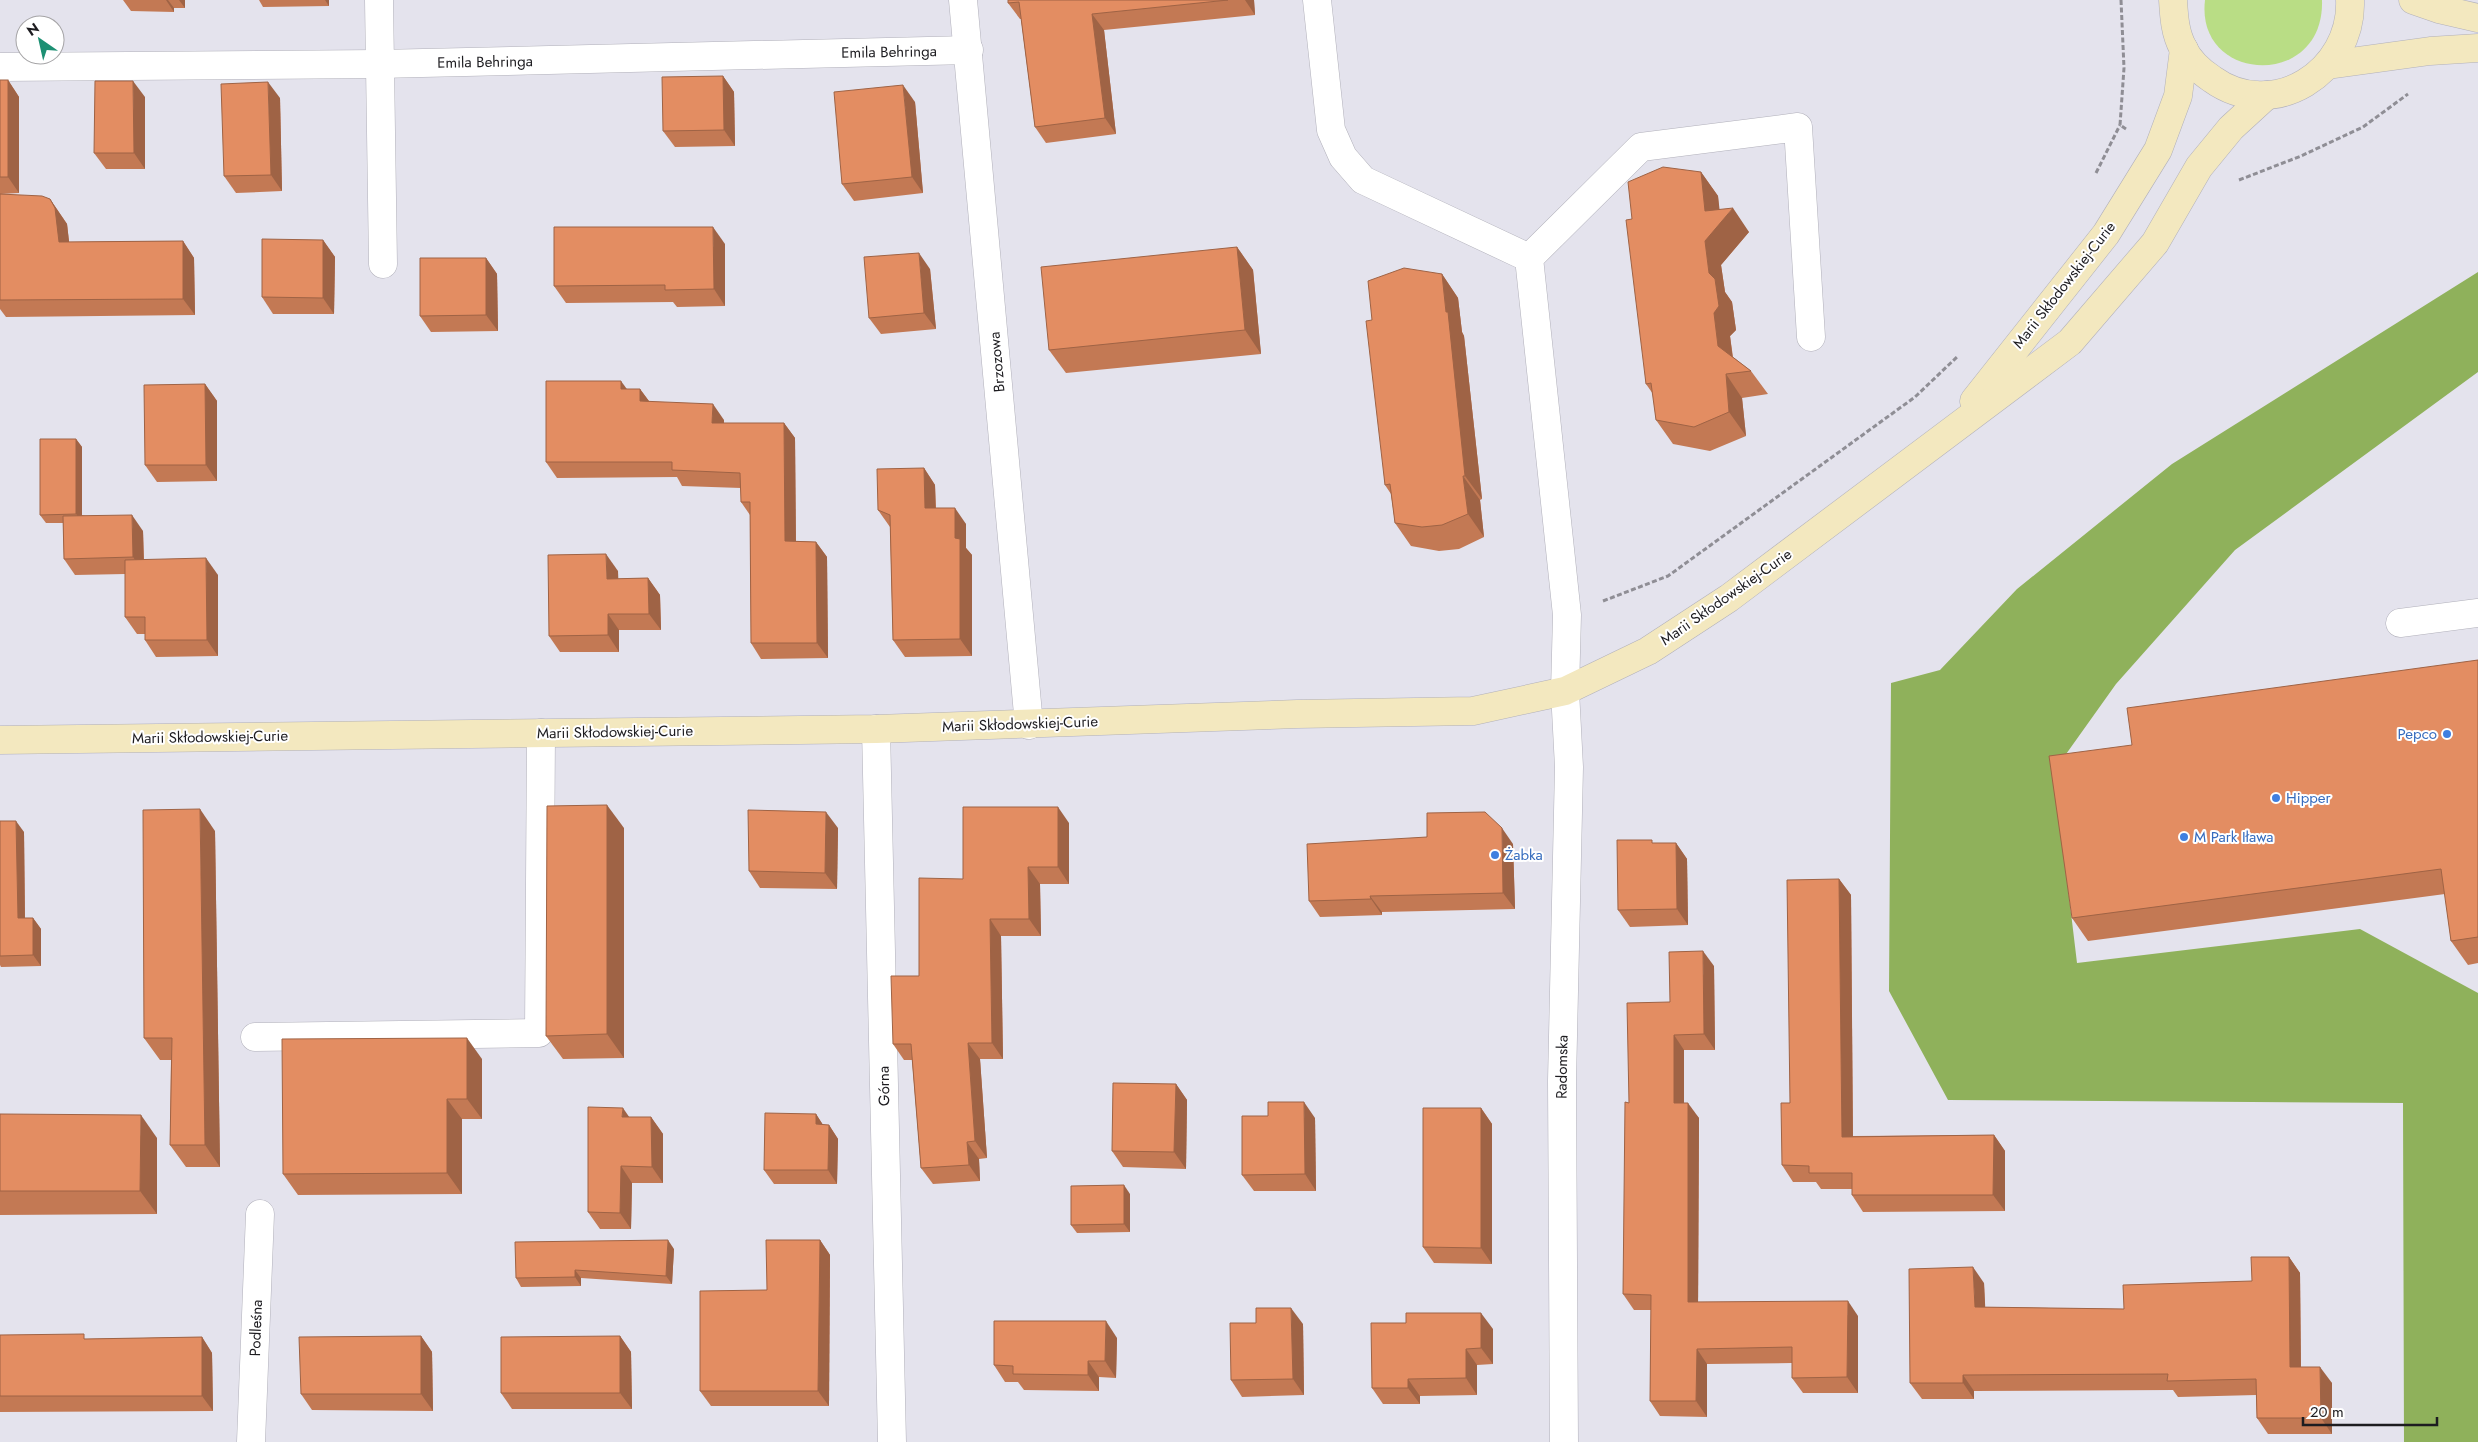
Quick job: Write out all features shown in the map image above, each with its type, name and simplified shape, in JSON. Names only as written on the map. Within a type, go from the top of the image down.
[{"type":"street","points":[[379,0],[383,264]]},
{"type":"street","name":"Brzozowa","points":[[963,0],[1029,725]]},
{"type":"street","points":[[1317,0],[1331,130],[1343,158],[1363,180],[1529,258],[1641,147],[1798,127],[1811,337]]},
{"type":"street","points":[[2173,0],[2175,26],[2184,49],[2199,70],[2219,84],[2242,94],[2267,95],[2290,90],[2310,81],[2328,65],[2343,43],[2350,16],[2350,0]]},
{"type":"street","points":[[2413,0],[2478,18]]},
{"type":"street","points":[[2328,65],[2478,48]]},
{"type":"street","name":"Marii Skłodowskiej-Curie","points":[[1954,427],[2106,234],[2153,159],[2178,96],[2184,49]]},
{"type":"street","name":"Emila Behringa","points":[[0,67],[379,64],[969,50]]},
{"type":"street","name":"Marii Skłodowskiej-Curie","points":[[0,740],[876,730],[1297,714],[1474,711],[1565,691],[1648,651],[1729,598],[1954,427],[2070,342],[2155,243],[2200,168],[2230,128],[2267,95]]},
{"type":"street","name":"Radomska","points":[[1529,258],[1567,615],[1565,691],[1569,767],[1562,1081],[1564,1442]]},
{"type":"street","points":[[2400,624],[2478,613]]},
{"type":"street","name":"Górna","points":[[876,730],[892,1442]]},
{"type":"street","points":[[255,1037],[539,1033],[541,733]]},
{"type":"street","name":"Podleśna","points":[[251,1442],[260,1214]]},
{"type":"path","points":[[2095,175],[2120,124]]},
{"type":"path","points":[[1567,615],[1668,576],[1915,397],[1964,350]]},
{"type":"green space","points":[[2205,0],[2322,0],[2317,29],[2304,50],[2284,62],[2261,65],[2238,61],[2219,48],[2207,28]]},
{"type":"green space","points":[[2478,272],[2478,372],[2235,550],[2116,684],[2054,771],[2077,963],[2360,929],[2478,993],[2478,1442],[2404,1442],[2403,1103],[1948,1100],[1889,991],[1891,683],[1940,670],[2017,589],[2172,464]]},
{"type":"building","points":[[1008,0],[1228,0],[1092,14],[1105,118],[1035,127],[1019,2],[1008,3]]},
{"type":"building","points":[[723,76],[724,130],[663,131],[662,77]]},
{"type":"building","points":[[0,80],[8,80],[8,177],[0,177]]},
{"type":"building","points":[[95,81],[133,81],[134,153],[94,153]]},
{"type":"building","points":[[268,82],[271,175],[224,176],[221,84]]},
{"type":"building","points":[[903,85],[912,177],[842,184],[834,92]]},
{"type":"building","points":[[1663,167],[1701,172],[1705,211],[1733,208],[1705,241],[1709,273],[1715,279],[1719,306],[1714,313],[1718,346],[1751,371],[1726,374],[1729,412],[1694,427],[1656,420],[1651,383],[1646,384],[1626,220],[1632,219],[1628,182]]},
{"type":"building","points":[[0,194],[42,196],[50,199],[55,208],[59,242],[183,241],[183,299],[0,300]]},
{"type":"building","points":[[554,227],[713,227],[714,289],[665,290],[665,285],[554,286]]},
{"type":"building","points":[[262,239],[323,240],[323,298],[262,297]]},
{"type":"building","points":[[1237,247],[1245,330],[1049,350],[1041,267]]},
{"type":"building","points":[[919,253],[924,313],[869,318],[864,257]]},
{"type":"building","points":[[420,258],[486,258],[486,315],[420,316]]},
{"type":"building","points":[[1404,268],[1442,274],[1446,312],[1448,312],[1468,514],[1442,525],[1422,527],[1395,523],[1390,484],[1385,485],[1366,321],[1372,320],[1368,281]]},
{"type":"building","points":[[546,381],[621,381],[621,389],[640,389],[640,401],[713,404],[712,423],[784,423],[785,541],[816,542],[817,643],[751,643],[750,502],[741,502],[740,473],[672,470],[672,462],[546,462]]},
{"type":"building","points":[[205,384],[206,465],[145,465],[144,385]]},
{"type":"building","points":[[40,439],[76,439],[76,514],[40,515]]},
{"type":"building","points":[[924,468],[925,508],[955,508],[955,538],[960,539],[960,639],[893,640],[890,515],[878,510],[877,469]]},
{"type":"building","points":[[132,515],[133,557],[64,559],[63,516]]},
{"type":"building","points":[[606,554],[607,579],[648,578],[649,614],[608,614],[608,635],[549,636],[548,555]]},
{"type":"building","points":[[206,558],[207,640],[145,640],[145,617],[125,617],[125,560]]},
{"type":"building","points":[[2478,660],[2478,937],[2451,941],[2441,869],[2072,918],[2049,756],[2132,745],[2127,708]]},
{"type":"building","points":[[607,805],[607,1034],[546,1036],[547,806]]},
{"type":"building","points":[[963,807],[1058,807],[1058,867],[1028,867],[1029,919],[990,919],[992,1043],[968,1043],[975,1141],[967,1142],[969,1165],[921,1168],[911,1044],[893,1044],[891,976],[919,976],[919,878],[963,879]]},
{"type":"building","points":[[200,809],[205,1145],[170,1145],[172,1038],[144,1038],[143,810]]},
{"type":"building","points":[[748,810],[826,812],[825,873],[749,871]]},
{"type":"building","points":[[1485,812],[1502,828],[1503,893],[1370,896],[1371,899],[1309,901],[1307,844],[1427,837],[1427,813]]},
{"type":"building","points":[[0,821],[16,821],[18,918],[33,918],[33,955],[0,956]]},
{"type":"building","points":[[1617,840],[1652,840],[1652,843],[1676,843],[1677,909],[1618,910]]},
{"type":"building","points":[[1839,879],[1842,1137],[1994,1135],[1993,1195],[1852,1195],[1852,1173],[1809,1173],[1809,1166],[1782,1165],[1781,1103],[1790,1103],[1787,880]]},
{"type":"building","points":[[1703,951],[1704,1034],[1674,1035],[1674,1103],[1688,1103],[1688,1302],[1848,1301],[1847,1377],[1792,1378],[1792,1347],[1697,1349],[1696,1401],[1650,1401],[1651,1295],[1623,1294],[1625,1102],[1629,1103],[1627,1003],[1670,1002],[1669,952]]},
{"type":"building","points":[[467,1038],[467,1099],[447,1099],[447,1173],[283,1174],[282,1039]]},
{"type":"building","points":[[1113,1083],[1176,1084],[1174,1152],[1112,1151]]},
{"type":"building","points":[[1268,1102],[1304,1102],[1305,1174],[1242,1175],[1242,1116],[1268,1116]]},
{"type":"building","points":[[588,1107],[623,1108],[622,1117],[651,1117],[652,1167],[621,1166],[620,1213],[588,1212]]},
{"type":"building","points":[[1423,1108],[1481,1108],[1481,1248],[1423,1247]]},
{"type":"building","points":[[765,1113],[816,1114],[816,1124],[829,1125],[828,1170],[764,1170]]},
{"type":"building","points":[[0,1114],[141,1115],[140,1191],[0,1191]]},
{"type":"building","points":[[1124,1185],[1124,1224],[1071,1225],[1071,1186]]},
{"type":"building","points":[[668,1240],[666,1276],[575,1270],[575,1277],[516,1278],[515,1242]]},
{"type":"building","points":[[766,1240],[820,1240],[818,1391],[700,1391],[700,1291],[767,1290]]},
{"type":"building","points":[[2251,1257],[2289,1257],[2290,1367],[2320,1367],[2321,1418],[2257,1418],[2256,1379],[2167,1381],[2168,1374],[1963,1375],[1963,1383],[1910,1383],[1909,1269],[1973,1267],[1975,1307],[2124,1309],[2123,1285],[2252,1281]]},
{"type":"building","points":[[1256,1308],[1291,1308],[1293,1379],[1231,1380],[1230,1323],[1256,1323]]},
{"type":"building","points":[[1406,1313],[1481,1313],[1481,1348],[1466,1349],[1466,1378],[1408,1379],[1408,1388],[1372,1388],[1371,1323],[1406,1323]]},
{"type":"building","points":[[994,1321],[1106,1321],[1105,1361],[1088,1361],[1088,1375],[1013,1374],[1013,1366],[994,1365]]},
{"type":"building","points":[[84,1334],[84,1339],[202,1337],[202,1396],[0,1396],[0,1335]]},
{"type":"building","points":[[421,1336],[421,1394],[301,1394],[299,1337]]},
{"type":"building","points":[[620,1336],[620,1393],[501,1393],[501,1337]]},
{"type":"place","name":"Pepco","points":[[2447,734]]},
{"type":"place","name":"Hipper","points":[[2276,798]]},
{"type":"place","name":"M Park Iława","points":[[2184,837]]},
{"type":"place","name":"Żabka","points":[[1495,855]]}]
